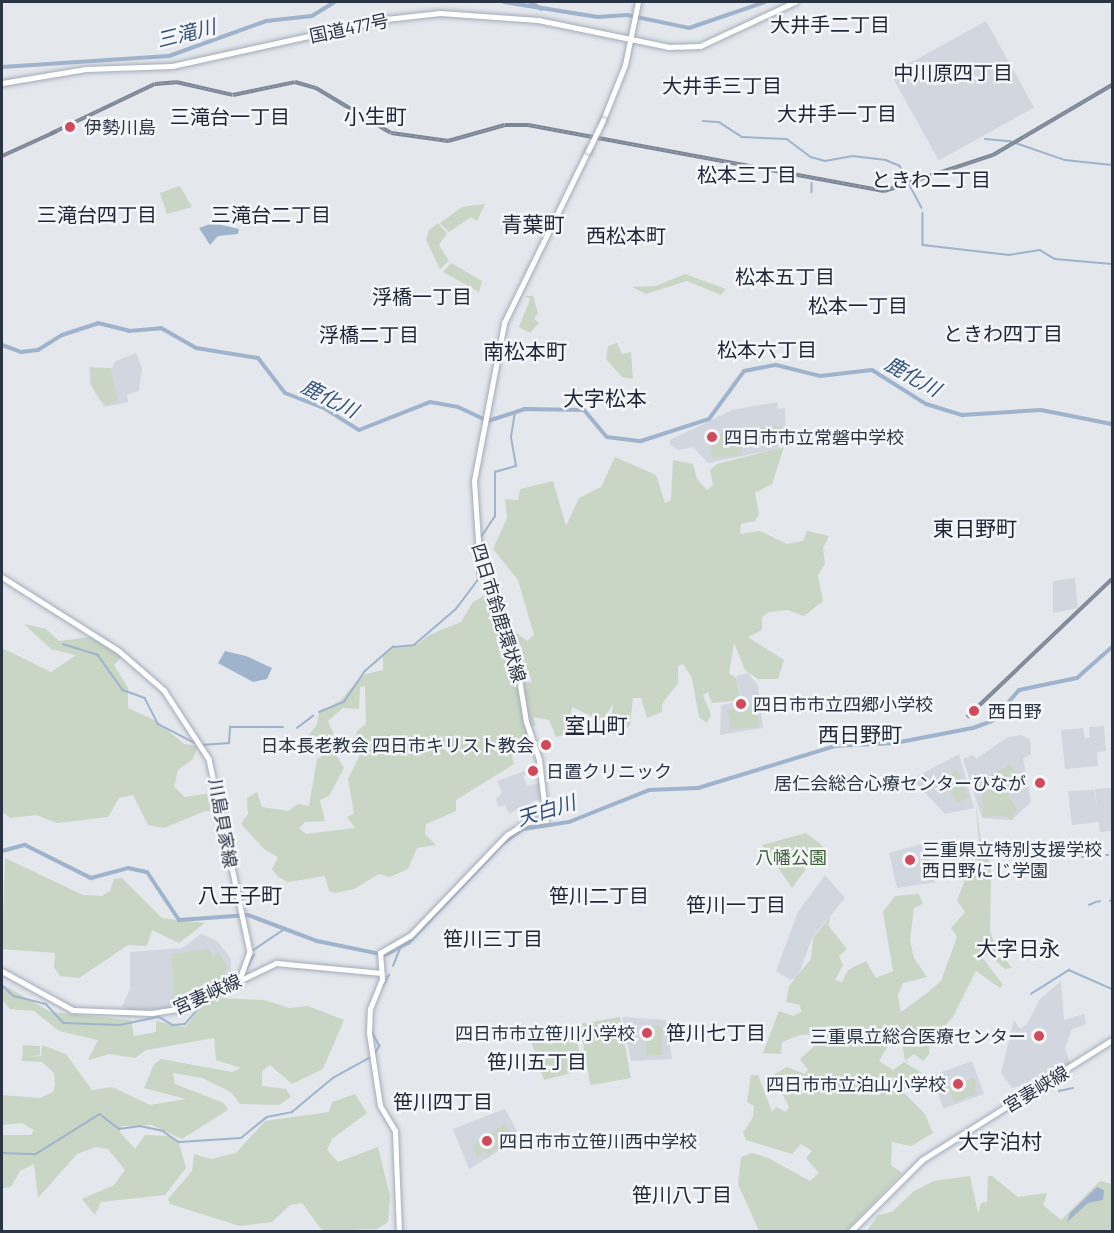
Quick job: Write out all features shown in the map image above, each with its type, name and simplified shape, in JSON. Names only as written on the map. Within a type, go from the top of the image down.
[{"type":"highway","name":"国道477号","points":[[2,83],[86,69],[172,66],[386,19],[440,14],[538,20],[632,35],[669,47],[706,45],[795,2]]},
{"type":"main road","name":"四日市鈴鹿環状線","points":[[399,1232],[395,1131],[380,1106],[372,1057],[369,1012],[382,973],[380,955],[407,939],[507,836],[521,825],[546,820],[539,760],[526,722],[515,655],[486,584],[478,548],[473,493],[484,421],[511,304],[603,120],[624,68],[638,2]]},
{"type":"main road","points":[[603,120],[616,93],[624,68]]},
{"type":"main road","name":"川島貝家線","points":[[2,577],[119,651],[168,694],[201,746],[216,777],[240,918],[251,957],[239,982]]},
{"type":"main road","name":"宮妻峡線","points":[[2,971],[66,1008],[85,1012],[172,1011],[282,962],[382,973]]},
{"type":"main road","name":"宮妻峡線","points":[[850,1232],[922,1160],[1113,1040]]},
{"type":"shaded area","points":[[986,21],[1034,108],[939,160],[891,74]]},
{"type":"shaded area","points":[[136,353],[142,368],[139,391],[127,395],[128,402],[104,407],[90,384],[89,367],[112,368],[116,361]]},
{"type":"shaded area","points":[[777,402],[778,409],[785,408],[786,433],[785,442],[776,449],[708,463],[693,447],[679,450],[670,445],[670,440],[732,410]]},
{"type":"shaded area","points":[[1075,578],[1078,608],[1053,613],[1053,581]]},
{"type":"shaded area","name":"四日市市立四郷小学校","points":[[748,673],[758,686],[763,728],[720,735],[721,705],[742,701],[736,676]]},
{"type":"shaded area","points":[[1104,726],[1106,751],[1097,752],[1098,766],[1065,769],[1061,730],[1083,728],[1085,738],[1090,737],[1089,727]]},
{"type":"shaded area","points":[[1021,735],[1030,740],[1031,754],[1023,759],[1031,802],[1012,820],[982,818],[963,759],[973,755],[976,759],[1008,737]]},
{"type":"shaded area","points":[[959,754],[974,808],[945,814],[912,779]]},
{"type":"shaded area","points":[[537,766],[537,778],[523,775],[527,786],[539,783],[541,799],[531,802],[532,806],[541,806],[540,818],[529,820],[525,806],[509,814],[505,805],[498,807],[496,799],[502,793],[497,781]]},
{"type":"shaded area","points":[[1111,788],[1112,831],[1100,832],[1099,822],[1072,825],[1068,791],[1094,790],[1097,806],[1095,789]]},
{"type":"shaded area","name":"三重県立特別支援学校 西日野にじ学園","points":[[925,843],[936,882],[897,888],[889,853]]},
{"type":"shaded area","points":[[825,875],[845,898],[812,938],[798,977],[790,980],[776,971],[798,912]]},
{"type":"shaded area","points":[[201,934],[217,941],[231,959],[231,979],[173,1008],[131,1011],[122,1006],[130,989],[130,952],[182,948]]},
{"type":"shaded area","name":"三重県立総合医療センター","points":[[1061,981],[1064,1020],[1084,1014],[1086,1024],[1072,1029],[1065,1048],[1071,1066],[1031,1088],[1028,1084],[1012,1088],[1001,1073],[1014,1020],[1020,1029],[1027,1024],[1040,999]]},
{"type":"shaded area","name":"四日市市立笹川小学校","points":[[622,1017],[666,1020],[672,1059],[631,1061]]},
{"type":"shaded area","name":"四日市市立泊山小学校","points":[[972,1061],[984,1094],[944,1109],[932,1076]]},
{"type":"shaded area","name":"四日市市立笹川西中学校","points":[[505,1109],[521,1138],[469,1169],[453,1129]]},
{"type":"green space","points":[[180,186],[192,207],[167,214],[160,193]]},
{"type":"green space","points":[[485,204],[477,221],[471,217],[449,232],[440,223],[462,207]]},
{"type":"green space","points":[[438,223],[447,233],[439,245],[449,261],[440,269],[426,240],[429,230]]},
{"type":"green space","points":[[451,263],[482,281],[479,292],[443,272]]},
{"type":"green space","points":[[685,274],[726,289],[721,295],[687,281],[646,294],[632,287],[656,286]]},
{"type":"green space","points":[[525,296],[533,296],[538,313],[534,319],[539,323],[530,333],[519,327],[530,299]]},
{"type":"green space","points":[[617,343],[622,354],[631,352],[633,379],[622,377],[606,359],[608,346]]},
{"type":"green space","points":[[91,368],[110,368],[118,401],[107,405],[100,399],[92,385]]},
{"type":"green space","points":[[783,427],[781,442],[755,447],[751,430]]},
{"type":"green space","points":[[740,432],[742,455],[712,458],[710,435]]},
{"type":"green space","points":[[784,447],[772,484],[755,493],[759,514],[755,521],[741,524],[740,534],[760,531],[787,544],[803,541],[807,531],[829,536],[823,548],[825,564],[818,575],[823,601],[804,616],[787,610],[769,612],[762,617],[762,630],[748,637],[784,660],[778,679],[758,679],[745,670],[734,643],[729,673],[736,678],[741,700],[712,703],[708,692],[703,695],[711,715],[707,723],[699,717],[692,678],[683,664],[678,666],[678,683],[662,704],[662,712],[647,718],[641,698],[633,698],[630,725],[620,735],[613,734],[610,726],[613,704],[602,721],[572,707],[568,732],[556,737],[549,720],[533,717],[536,725],[530,727],[523,683],[532,682],[513,630],[527,641],[534,635],[518,580],[493,549],[507,518],[505,499],[518,500],[520,489],[553,481],[566,526],[579,498],[601,487],[615,457],[656,475],[665,503],[671,500],[673,460],[693,464],[697,479],[707,490],[713,485],[710,470],[717,464]]},
{"type":"green space","points":[[484,596],[510,643],[531,747],[512,756],[514,764],[456,800],[456,811],[426,824],[425,834],[436,845],[417,848],[408,869],[390,877],[379,874],[354,889],[335,893],[329,891],[325,876],[288,882],[278,877],[272,869],[278,857],[264,849],[241,824],[248,814],[247,798],[257,792],[262,807],[288,811],[298,804],[309,806],[317,759],[333,750],[344,768],[329,796],[320,800],[325,821],[305,822],[299,828],[306,834],[355,828],[347,817],[354,814],[348,779],[361,753],[355,741],[357,731],[366,724],[365,686],[360,687],[359,709],[343,708],[328,721],[334,735],[304,742],[317,724],[319,713],[341,700],[362,675],[383,670],[383,655],[391,648],[418,644],[429,635],[461,622],[473,602]]},
{"type":"green space","points":[[24,624],[46,629],[59,641],[90,637],[122,656],[114,665],[128,688],[128,708],[156,721],[184,744],[198,746],[193,759],[178,770],[174,787],[185,797],[217,792],[219,811],[205,811],[164,828],[148,825],[133,795],[119,798],[108,817],[57,823],[36,815],[10,818],[2,812],[2,648],[51,672],[76,655],[51,649]]},
{"type":"green space","points":[[757,705],[759,727],[731,729],[727,710]]},
{"type":"green space","points":[[1010,764],[1019,782],[1006,790],[1017,810],[1011,820],[1004,815],[983,817],[982,782]]},
{"type":"green space","points":[[957,770],[969,797],[958,803],[941,779]]},
{"type":"green space","points":[[975,798],[981,842],[978,856],[988,857],[991,872],[990,930],[995,947],[1012,968],[1005,969],[988,955],[982,957],[1003,985],[1000,988],[976,971],[953,1017],[929,1043],[929,1054],[923,1061],[914,1054],[905,1061],[899,1027],[879,1061],[893,1070],[904,1062],[922,1073],[903,1092],[925,1114],[933,1133],[911,1146],[892,1142],[891,1165],[902,1173],[846,1231],[759,1231],[738,1184],[741,1157],[752,1153],[768,1158],[810,1181],[819,1173],[806,1158],[812,1151],[801,1144],[792,1154],[746,1140],[743,1133],[753,1117],[754,1106],[747,1102],[751,1075],[758,1075],[772,1112],[776,1107],[786,1112],[789,1107],[773,1075],[787,1067],[805,1074],[808,1070],[800,1059],[821,1040],[819,1034],[800,1035],[782,1042],[781,1054],[763,1053],[779,1011],[793,1016],[801,1012],[800,1005],[786,1002],[789,986],[811,959],[813,938],[831,916],[828,925],[847,949],[839,956],[843,965],[835,980],[842,982],[848,970],[866,961],[876,978],[893,971],[883,912],[895,896],[919,894],[923,904],[914,908],[910,940],[914,958],[927,977],[903,983],[898,995],[901,1012],[941,981],[957,937],[951,928],[965,912],[957,901],[979,842]]},
{"type":"green space","name":"八幡公園","points":[[806,833],[823,846],[792,888],[762,845]]},
{"type":"green space","points":[[5,858],[83,895],[102,896],[110,891],[114,879],[122,878],[162,918],[205,923],[179,943],[152,930],[147,946],[128,945],[79,978],[60,976],[54,967],[55,953],[2,949]]},
{"type":"green space","points":[[209,949],[213,957],[219,953],[228,968],[218,981],[173,1001],[172,954]]},
{"type":"green space","points":[[2,984],[51,1012],[131,1020],[134,1036],[156,1032],[156,1021],[185,1027],[205,1002],[220,998],[264,1000],[289,1008],[308,1006],[344,1020],[323,1069],[292,1084],[270,1065],[262,1071],[262,1086],[286,1089],[291,1097],[279,1105],[240,1104],[231,1092],[202,1078],[173,1073],[175,1084],[224,1103],[228,1110],[182,1139],[152,1125],[122,1126],[120,1132],[135,1149],[145,1135],[170,1136],[179,1144],[186,1168],[165,1195],[101,1202],[95,1215],[82,1199],[114,1185],[125,1170],[108,1149],[96,1147],[77,1154],[38,1198],[34,1164],[20,1171],[11,1187],[2,1188],[2,1135],[31,1135],[34,1130],[22,1123],[2,1125],[2,1095],[40,1098],[53,1092],[55,1086],[54,1073],[42,1062],[22,1061],[23,1045],[40,1046],[40,1055],[28,1057],[41,1056],[42,1045],[66,1054],[92,1090],[112,1087],[150,1105],[186,1099],[144,1088],[154,1064],[161,1059],[232,1072],[241,1068],[216,1060],[214,1038],[146,1050],[135,1058],[110,1054],[88,1060],[98,1040],[59,1031],[34,1011],[10,1009],[2,1000]]},
{"type":"green space","points":[[620,1017],[631,1078],[590,1085],[580,1024]]},
{"type":"green space","points":[[574,1026],[583,1070],[544,1080],[529,1035]]},
{"type":"green space","points":[[646,1026],[662,1026],[662,1055],[646,1055]]},
{"type":"green space","points":[[975,1078],[976,1094],[955,1102],[947,1086]]},
{"type":"green space","points":[[355,1094],[367,1113],[332,1139],[327,1150],[338,1162],[378,1147],[390,1196],[388,1222],[377,1229],[328,1231],[321,1229],[302,1203],[290,1205],[272,1222],[240,1226],[170,1204],[168,1199],[192,1171],[194,1154],[211,1159],[236,1153],[265,1121],[329,1112],[332,1102]]},
{"type":"green space","points":[[505,1124],[513,1137],[488,1155],[485,1151],[477,1156],[472,1147]]},
{"type":"green space","points":[[970,1176],[978,1213],[981,1203],[987,1202],[988,1176],[992,1176],[1018,1197],[1047,1193],[1043,1205],[1061,1220],[1100,1181],[1112,1184],[1112,1231],[866,1232],[878,1215],[892,1212],[914,1191],[934,1181]]},
{"type":"water","points":[[213,223],[239,229],[238,234],[218,236],[210,245],[199,228]]},
{"type":"water","points":[[225,651],[246,656],[272,668],[267,679],[253,682],[218,663]]},
{"type":"water","points":[[1097,1187],[1104,1190],[1103,1200],[1088,1203],[1067,1222],[1070,1213]]},
{"type":"waterway","name":"三滝川","points":[[2,67],[169,56],[266,21],[312,16],[334,2]]},
{"type":"waterway","name":"三滝川","points":[[504,2],[598,17],[627,15],[689,28],[765,2]]},
{"type":"waterway","name":"三滝川","points":[[530,2],[541,9]]},
{"type":"waterway","points":[[104,108],[113,104]]},
{"type":"waterway","points":[[703,121],[719,122],[742,137],[787,139],[811,157],[825,161],[853,156],[886,160],[900,166],[922,208]]},
{"type":"waterway","points":[[985,139],[1010,141],[1065,160],[1112,165]]},
{"type":"waterway","points":[[812,183],[812,192]]},
{"type":"waterway","points":[[923,213],[923,245],[1009,255],[1040,250],[1055,259],[1112,264]]},
{"type":"waterway","name":"鹿化川","points":[[2,345],[21,352],[38,350],[62,335],[98,323],[129,331],[161,328],[196,348],[258,358],[285,393],[324,408],[359,430],[430,402],[458,407],[488,421],[524,409],[584,410],[607,437],[641,441],[709,419],[744,371],[776,365],[820,376],[872,370],[926,404],[962,415],[1041,410],[1112,424]]},
{"type":"waterway","points":[[481,537],[495,516],[495,472],[516,466],[511,437],[515,413]]},
{"type":"waterway","points":[[319,712],[344,702],[365,671],[393,647],[414,645],[456,609],[478,580],[474,545]]},
{"type":"waterway","points":[[63,644],[98,655],[123,690],[145,698],[158,724],[195,743]]},
{"type":"waterway","name":"天白川","points":[[2,851],[25,845],[91,878],[128,868],[147,872],[179,920],[248,915],[317,941],[385,955],[408,943],[502,844],[523,829],[569,822],[649,790],[698,788],[835,746],[895,743],[973,728],[992,721],[1019,690],[1077,678],[1112,647]]},
{"type":"waterway","points":[[297,728],[313,716]]},
{"type":"waterway","points":[[202,745],[229,743],[230,727],[283,727]]},
{"type":"waterway","points":[[1082,857],[1101,855]]},
{"type":"waterway","points":[[1103,855],[1108,855]]},
{"type":"waterway","points":[[1089,905],[1096,902]]},
{"type":"waterway","points":[[252,951],[283,930]]},
{"type":"waterway","points":[[393,966],[400,949]]},
{"type":"waterway","points":[[246,970],[254,955]]},
{"type":"waterway","points":[[1031,994],[1069,970],[1112,989]]},
{"type":"waterway","points":[[381,989],[389,975]]},
{"type":"waterway","points":[[2,985],[14,996],[46,1004],[64,1023],[120,1025],[159,1017],[173,1025],[185,1024],[203,1003],[240,986]]},
{"type":"waterway","points":[[371,1030],[380,1046],[375,1054]]},
{"type":"waterway","points":[[2,1153],[36,1154],[100,1114],[119,1129],[140,1126],[163,1131],[179,1142],[241,1138],[267,1117],[292,1112],[333,1078],[371,1057]]},
{"type":"waterway","points":[[1059,1091],[1073,1088]]},
{"type":"railway","points":[[50,134],[155,84],[176,82],[233,95],[295,82],[316,88],[391,133],[448,141],[505,125],[528,125],[884,191],[993,155],[1112,85]]},
{"type":"railway","points":[[2,156],[57,131]]},
{"type":"railway","points":[[967,717],[1112,579]]},
{"type":"place","name":"伊勢川島","points":[[70,127]]},
{"type":"place","name":"四日市市立常磐中学校","points":[[712,437]]},
{"type":"place","name":"四日市市立四郷小学校","points":[[741,704]]},
{"type":"place","name":"西日野","points":[[974,711]]},
{"type":"place","name":"日本長老教会 四日市キリスト教会","points":[[546,745]]},
{"type":"place","name":"日置クリニック","points":[[533,771]]},
{"type":"place","name":"居仁会総合心療センターひなが","points":[[1040,783]]},
{"type":"place","name":"三重県立特別支援学校 西日野にじ学園","points":[[910,860]]},
{"type":"place","name":"四日市市立笹川小学校","points":[[647,1033]]},
{"type":"place","name":"三重県立総合医療センター","points":[[1039,1036]]},
{"type":"place","name":"四日市市立泊山小学校","points":[[958,1084]]},
{"type":"place","name":"四日市市立笹川西中学校","points":[[487,1141]]},
{"type":"district","name":"大井手二丁目","points":[[830,24]]},
{"type":"district","name":"中川原四丁目","points":[[953,72]]},
{"type":"district","name":"大井手三丁目","points":[[722,85]]},
{"type":"district","name":"大井手一丁目","points":[[837,113]]},
{"type":"district","name":"三滝台一丁目","points":[[230,116]]},
{"type":"district","name":"小生町","points":[[375,116]]},
{"type":"district","name":"松本三丁目","points":[[747,174]]},
{"type":"district","name":"ときわ二丁目","points":[[931,179]]},
{"type":"district","name":"三滝台四丁目","points":[[97,214]]},
{"type":"district","name":"三滝台二丁目","points":[[271,214]]},
{"type":"district","name":"青葉町","points":[[533,224]]},
{"type":"district","name":"西松本町","points":[[626,235]]},
{"type":"district","name":"松本五丁目","points":[[785,276]]},
{"type":"district","name":"浮橋一丁目","points":[[422,296]]},
{"type":"district","name":"松本一丁目","points":[[858,305]]},
{"type":"district","name":"ときわ四丁目","points":[[1003,333]]},
{"type":"district","name":"浮橋二丁目","points":[[369,334]]},
{"type":"district","name":"松本六丁目","points":[[767,349]]},
{"type":"district","name":"南松本町","points":[[525,351]]},
{"type":"district","name":"大字松本","points":[[605,398]]},
{"type":"district","name":"東日野町","points":[[975,528]]},
{"type":"district","name":"室山町","points":[[596,725]]},
{"type":"district","name":"西日野町","points":[[860,734]]},
{"type":"district","name":"八王子町","points":[[240,895]]},
{"type":"district","name":"笹川二丁目","points":[[599,895]]},
{"type":"district","name":"笹川一丁目","points":[[736,904]]},
{"type":"district","name":"笹川三丁目","points":[[493,938]]},
{"type":"district","name":"大字日永","points":[[1018,948]]},
{"type":"district","name":"笹川七丁目","points":[[716,1032]]},
{"type":"district","name":"笹川五丁目","points":[[537,1061]]},
{"type":"district","name":"笹川四丁目","points":[[443,1101]]},
{"type":"district","name":"大字泊村","points":[[1000,1141]]},
{"type":"district","name":"笹川八丁目","points":[[682,1194]]}]
